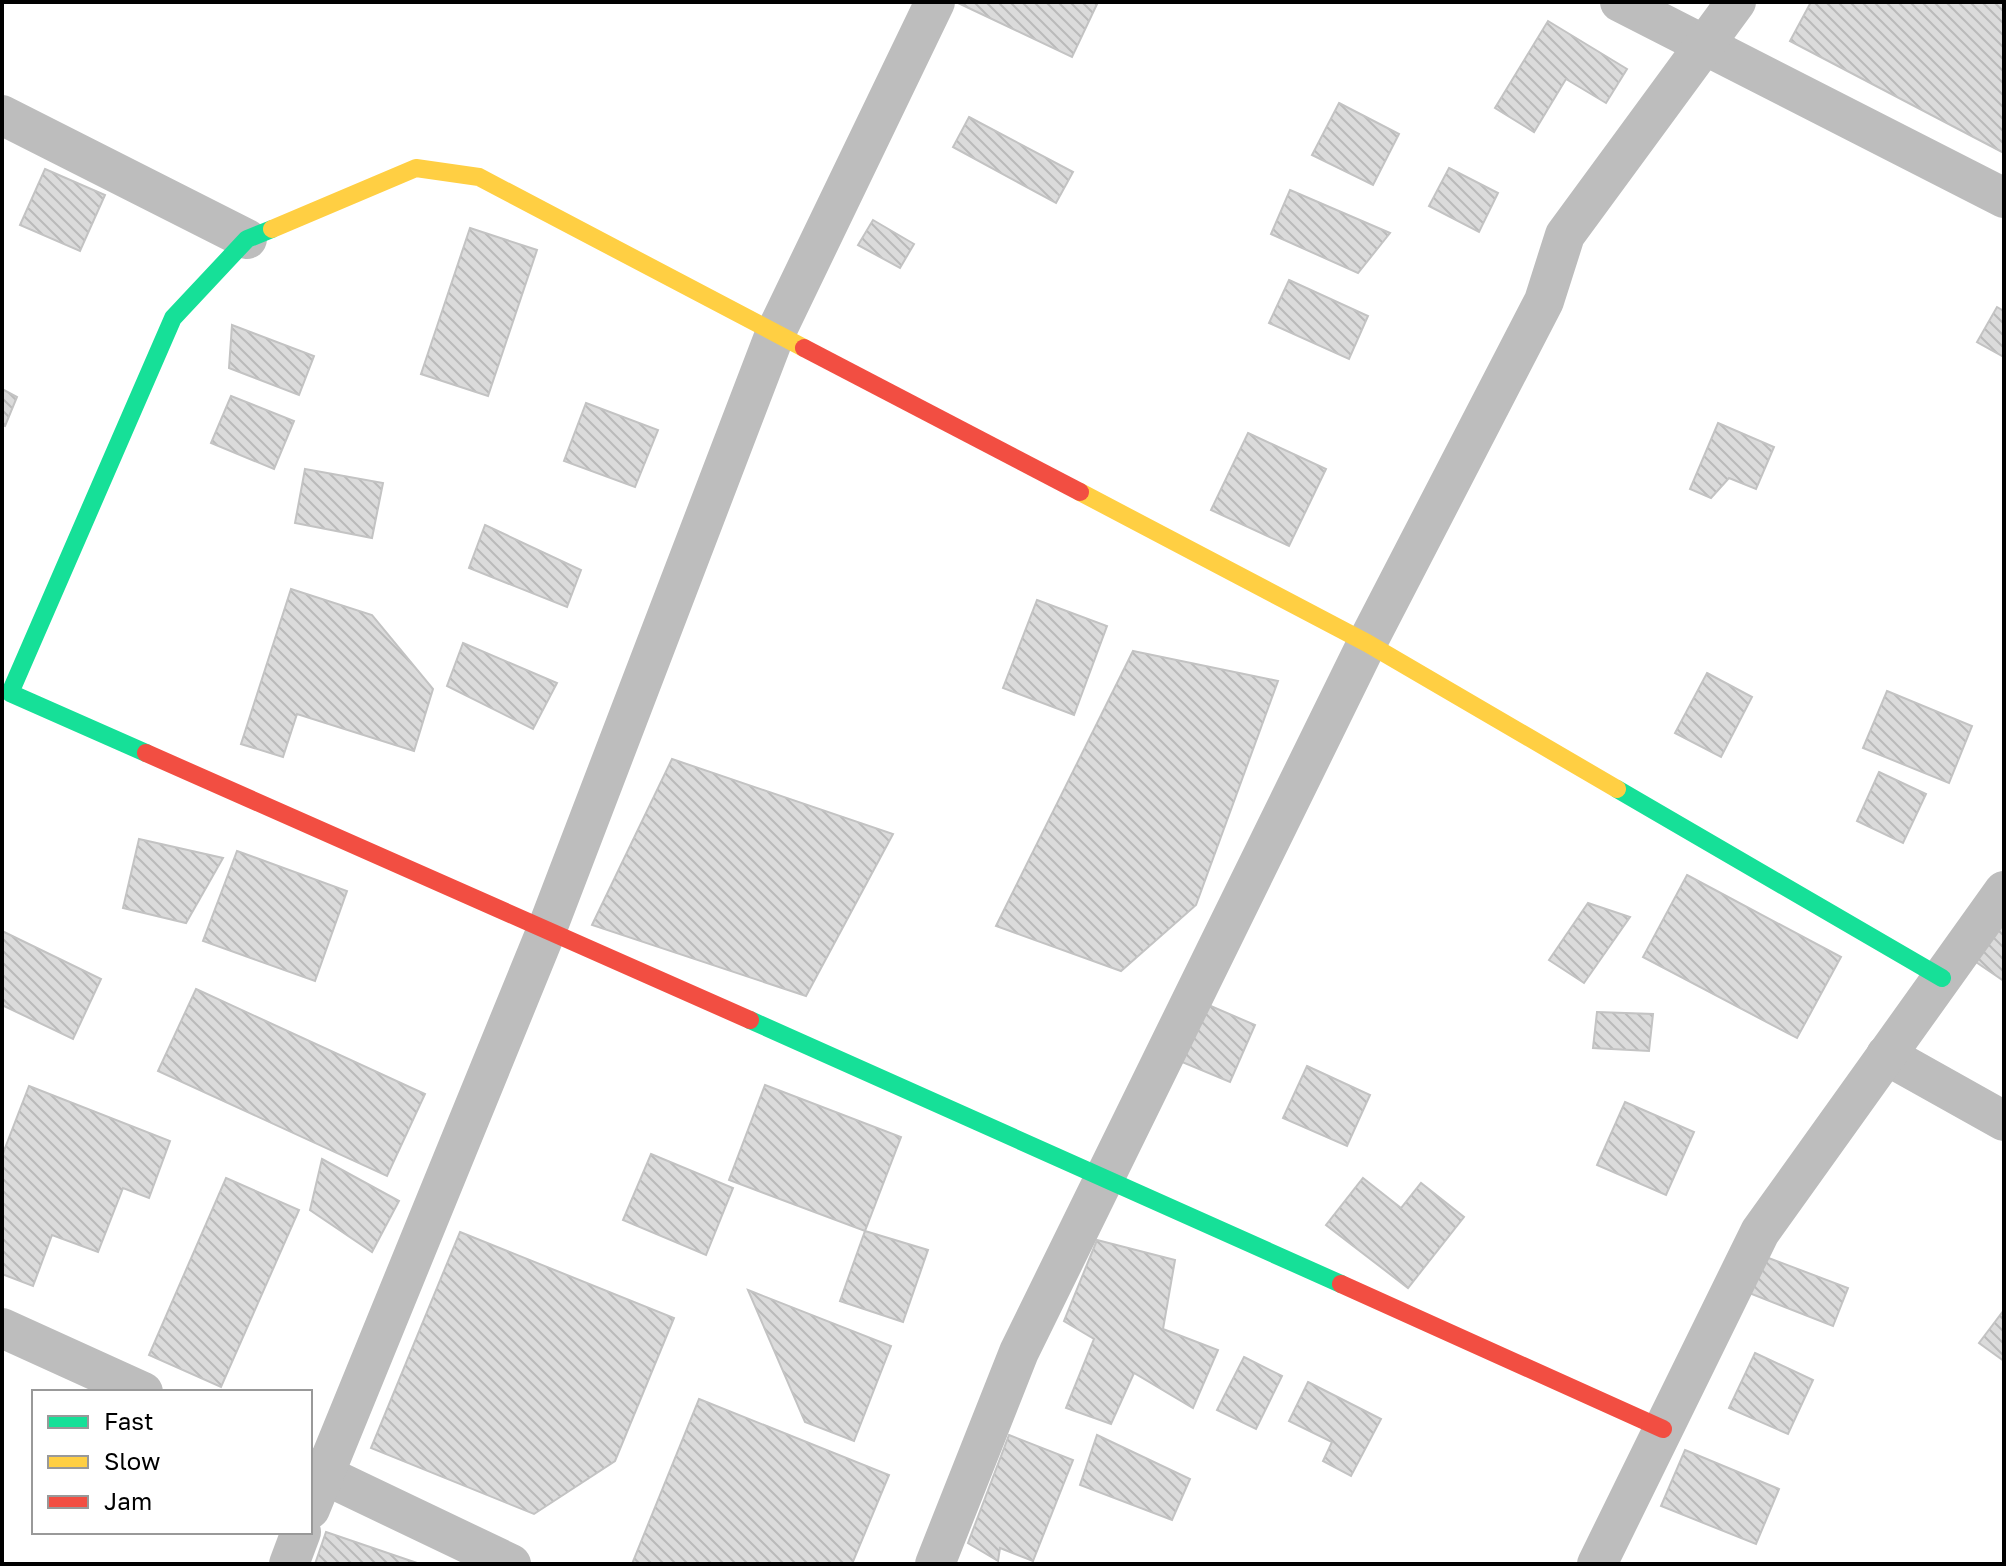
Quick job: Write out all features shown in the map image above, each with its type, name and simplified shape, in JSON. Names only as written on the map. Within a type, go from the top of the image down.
[{"type":"street","points":[[511,1564],[315,1483],[547,929],[775,334],[935,2]]},
{"type":"street","points":[[1620,2],[1706,43],[2004,198]]},
{"type":"street","points":[[935,1564],[1019,1352],[1367,643],[1544,301],[1565,235],[1736,2]]},
{"type":"street","points":[[2,115],[247,239]]},
{"type":"street","points":[[1663,1429],[547,929],[5,697],[173,318],[247,239],[416,168],[479,177],[1367,643],[1942,978]]},
{"type":"street","points":[[1597,1564],[1760,1232],[2004,891]]},
{"type":"street","points":[[1886,1055],[2004,1121]]},
{"type":"street","points":[[2,1328],[139,1390]]},
{"type":"street","points":[[289,1564],[300,1534]]},
{"type":"building","points":[[956,2],[1098,2],[1072,57]]},
{"type":"building","points":[[1811,2],[2004,2],[2004,153],[1790,41]]},
{"type":"building","points":[[1548,21],[1627,69],[1606,103],[1566,79],[1534,132],[1495,108]]},
{"type":"building","points":[[1339,103],[1399,134],[1373,185],[1312,155]]},
{"type":"building","points":[[969,117],[1073,172],[1056,203],[953,147]]},
{"type":"building","points":[[1449,168],[1498,193],[1479,232],[1429,206]]},
{"type":"building","points":[[45,169],[105,195],[80,251],[20,225]]},
{"type":"building","points":[[1290,190],[1390,233],[1358,273],[1271,234]]},
{"type":"building","points":[[873,220],[914,244],[900,268],[858,245]]},
{"type":"building","points":[[470,228],[537,250],[488,396],[421,374]]},
{"type":"building","points":[[1289,280],[1368,316],[1349,359],[1269,323]]},
{"type":"building","points":[[1997,307],[2004,311],[2004,357],[1977,342]]},
{"type":"building","points":[[232,325],[314,356],[299,395],[229,368]]},
{"type":"building","points":[[2,389],[17,397],[5,426],[2,425]]},
{"type":"building","points":[[231,396],[294,421],[274,469],[211,443]]},
{"type":"building","points":[[586,403],[658,430],[635,487],[564,461]]},
{"type":"building","points":[[1718,423],[1774,447],[1756,489],[1729,478],[1711,498],[1690,489]]},
{"type":"building","points":[[1248,433],[1326,469],[1289,546],[1211,510]]},
{"type":"building","points":[[305,469],[383,483],[372,538],[295,523]]},
{"type":"building","points":[[485,525],[581,570],[567,607],[469,568]]},
{"type":"building","points":[[291,589],[372,615],[433,689],[414,751],[297,714],[283,757],[241,744]]},
{"type":"building","points":[[1037,600],[1107,626],[1074,715],[1003,688]]},
{"type":"building","points":[[463,643],[557,683],[533,729],[447,686]]},
{"type":"building","points":[[1133,651],[1278,681],[1196,905],[1121,971],[996,926]]},
{"type":"building","points":[[1707,673],[1752,697],[1721,757],[1675,733]]},
{"type":"building","points":[[1887,691],[1972,726],[1949,783],[1863,748]]},
{"type":"building","points":[[672,759],[893,834],[806,996],[592,925]]},
{"type":"building","points":[[1879,772],[1926,794],[1903,843],[1857,821]]},
{"type":"building","points":[[139,839],[223,858],[186,923],[123,908]]},
{"type":"building","points":[[237,851],[347,891],[315,981],[203,941]]},
{"type":"building","points":[[1687,875],[1841,957],[1797,1038],[1643,957]]},
{"type":"building","points":[[1588,903],[1630,917],[1584,983],[1549,960]]},
{"type":"building","points":[[2004,914],[2004,981],[1973,960]]},
{"type":"building","points":[[2,931],[101,979],[73,1039],[2,1005]]},
{"type":"building","points":[[196,989],[425,1094],[387,1176],[158,1071]]},
{"type":"building","points":[[1206,1004],[1255,1025],[1230,1082],[1182,1062]]},
{"type":"building","points":[[1597,1012],[1653,1014],[1649,1051],[1593,1048]]},
{"type":"building","points":[[1307,1066],[1370,1095],[1347,1146],[1283,1118]]},
{"type":"building","points":[[765,1085],[901,1137],[865,1231],[729,1180]]},
{"type":"building","points":[[29,1086],[170,1141],[149,1198],[123,1188],[98,1252],[52,1235],[33,1286],[2,1274],[2,1156]]},
{"type":"building","points":[[1625,1102],[1694,1132],[1666,1195],[1597,1165]]},
{"type":"building","points":[[651,1154],[733,1188],[706,1255],[623,1220]]},
{"type":"building","points":[[322,1159],[399,1201],[372,1252],[310,1210]]},
{"type":"building","points":[[226,1178],[299,1210],[221,1387],[149,1355]]},
{"type":"building","points":[[1363,1178],[1401,1208],[1421,1183],[1464,1217],[1408,1288],[1326,1225]]},
{"type":"building","points":[[865,1231],[928,1250],[903,1322],[840,1301]]},
{"type":"building","points":[[460,1232],[674,1318],[615,1461],[534,1514],[371,1448]]},
{"type":"building","points":[[1097,1240],[1175,1260],[1163,1329],[1218,1350],[1193,1408],[1134,1373],[1111,1424],[1066,1408],[1094,1339],[1064,1321]]},
{"type":"building","points":[[1758,1254],[1848,1288],[1833,1326],[1744,1291]]},
{"type":"building","points":[[748,1290],[891,1346],[854,1441],[805,1422]]},
{"type":"building","points":[[2004,1310],[2004,1361],[1979,1343]]},
{"type":"building","points":[[1755,1353],[1813,1380],[1788,1434],[1729,1408]]},
{"type":"building","points":[[1244,1357],[1282,1376],[1256,1429],[1217,1410]]},
{"type":"building","points":[[1308,1382],[1381,1419],[1351,1476],[1323,1461],[1332,1442],[1289,1421]]},
{"type":"building","points":[[699,1399],[889,1475],[852,1564],[632,1564]]},
{"type":"building","points":[[1009,1435],[1073,1460],[1033,1561],[1000,1548],[998,1561],[968,1543]]},
{"type":"building","points":[[1097,1435],[1190,1479],[1172,1520],[1080,1485]]},
{"type":"building","points":[[1685,1450],[1779,1489],[1756,1544],[1661,1506]]},
{"type":"building","points":[[326,1532],[420,1564],[315,1564]]},
{"type":"traffic: fast","points":[[146,753],[10,693],[173,318],[247,239],[272,229]]},
{"type":"traffic: fast","points":[[1617,789],[1942,978]]},
{"type":"traffic: fast","points":[[750,1020],[1341,1284]]},
{"type":"traffic: slow","points":[[272,229],[416,168],[479,177],[804,348]]},
{"type":"traffic: slow","points":[[1080,492],[1367,643],[1617,789]]},
{"type":"traffic: jam","points":[[804,348],[1080,492]]},
{"type":"traffic: jam","points":[[146,753],[750,1020]]},
{"type":"traffic: jam","points":[[1341,1284],[1663,1429]]}]
